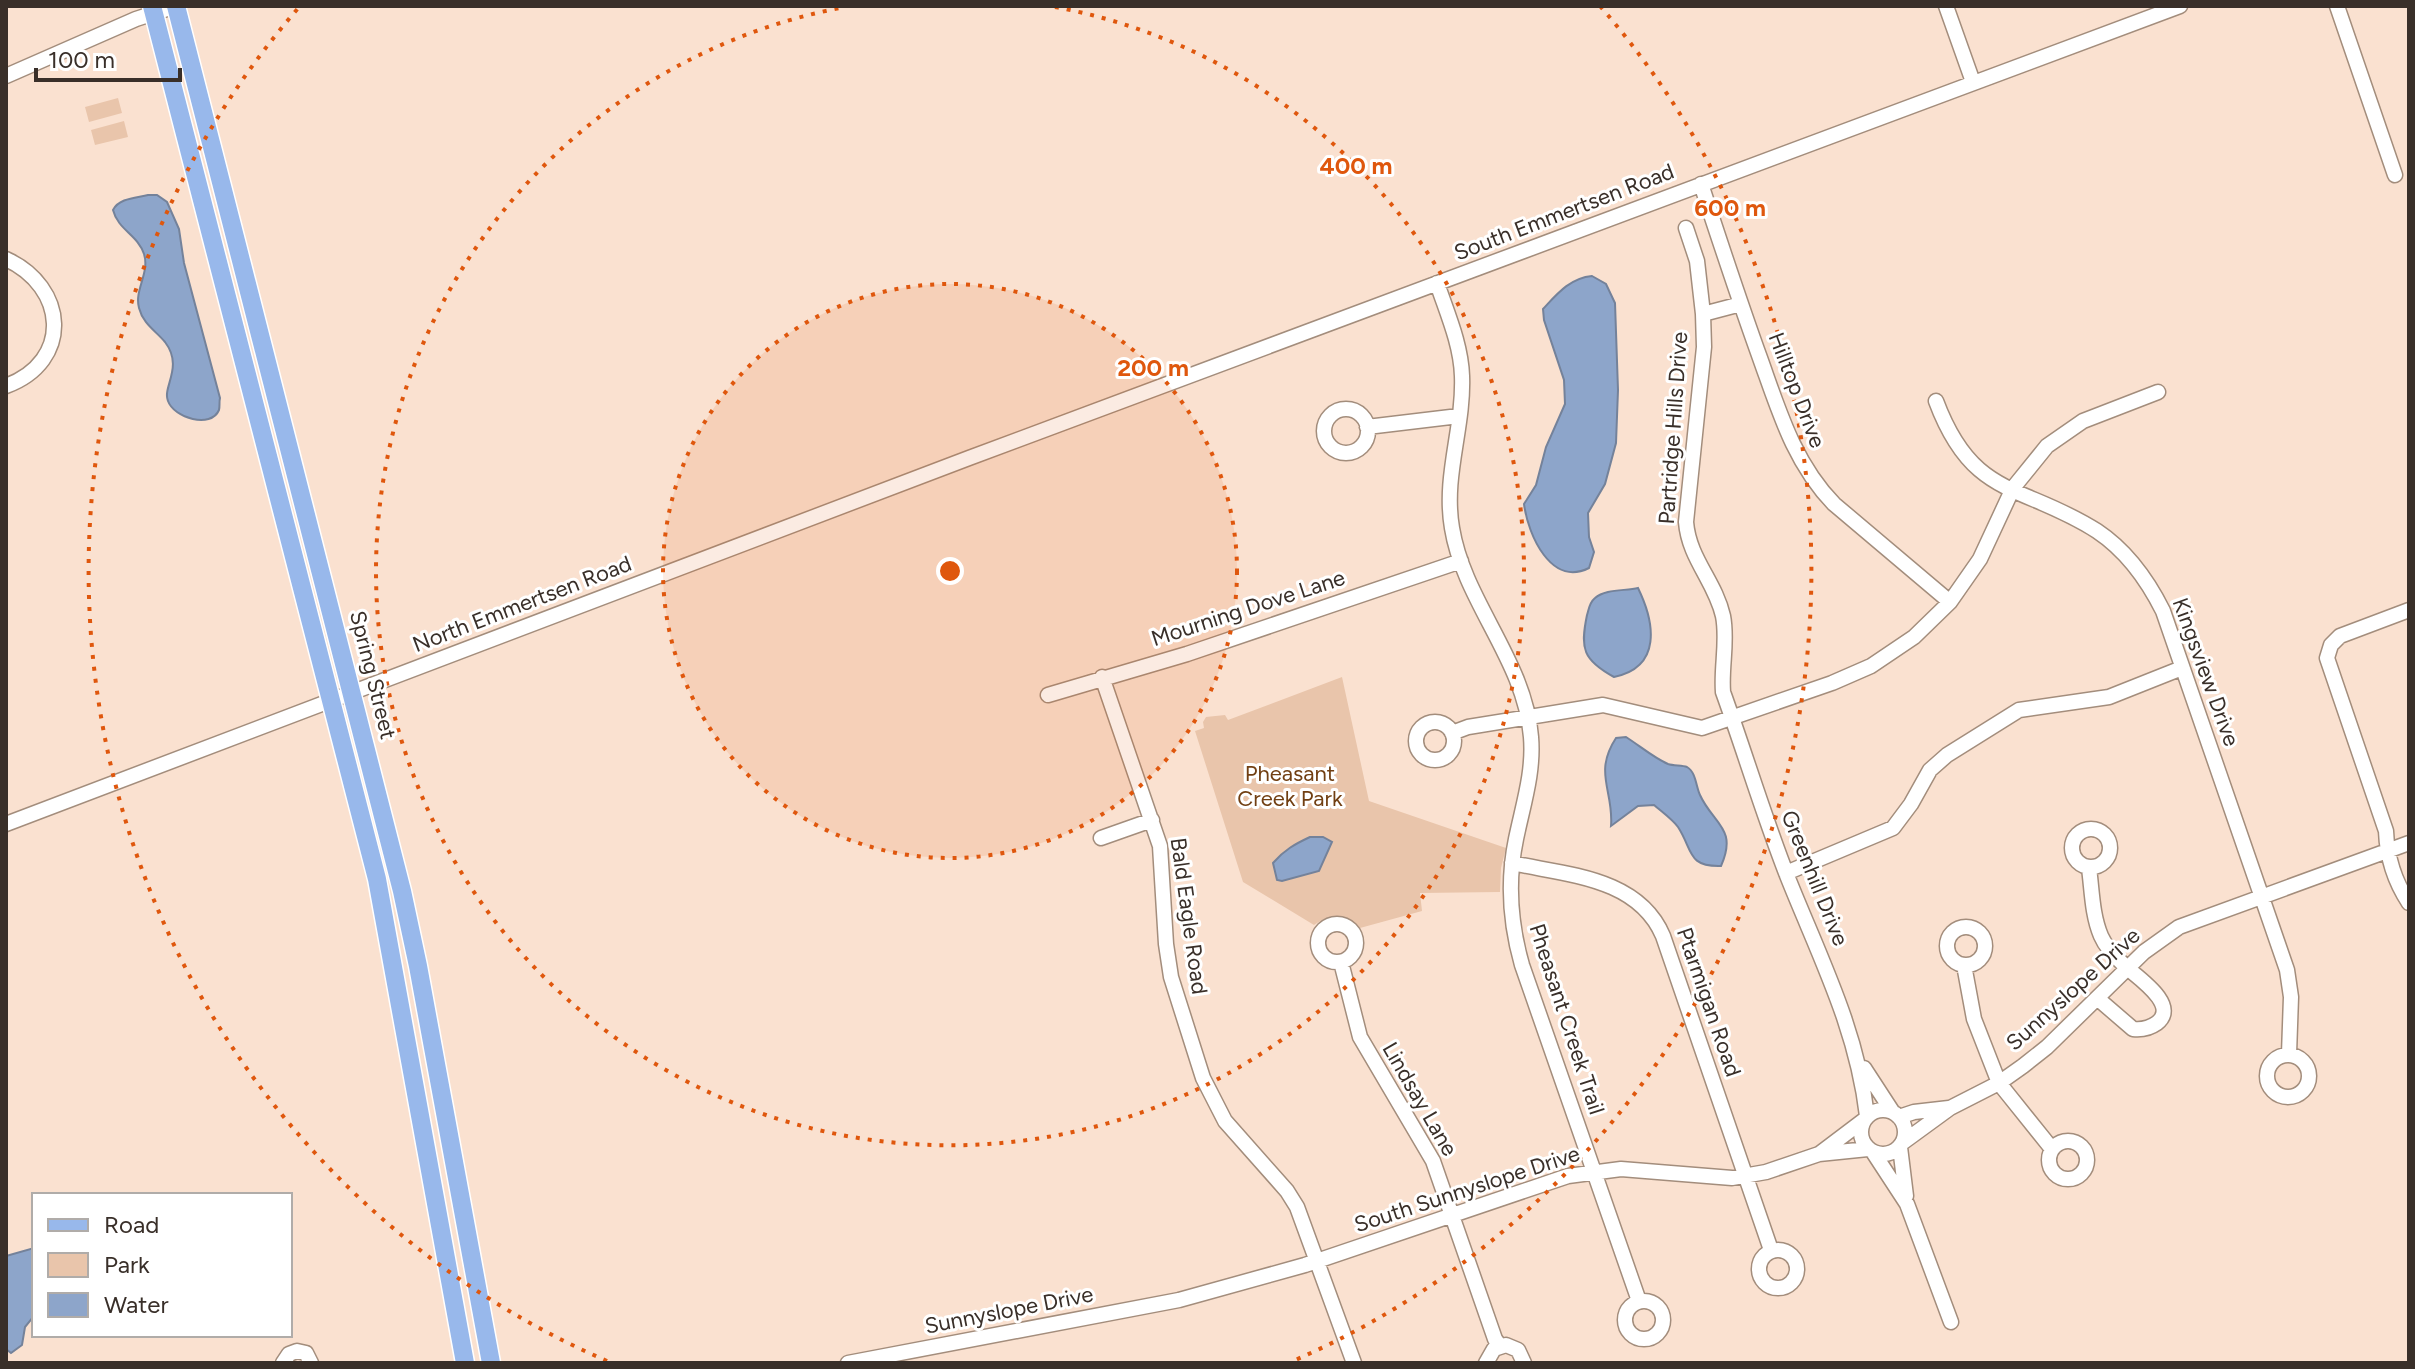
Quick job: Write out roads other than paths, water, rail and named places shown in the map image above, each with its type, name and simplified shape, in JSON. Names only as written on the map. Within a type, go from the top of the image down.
[{"type":"main road","name":"Spring Street","points":[[176,6],[353,692],[418,966],[491,1363]]},
{"type":"main road","name":"Spring Street","points":[[153,10],[361,815],[391,949],[465,1363]]},
{"type":"main road","points":[[239,342],[262,336]]},
{"type":"main road","points":[[322,570],[299,577],[314,599],[336,677],[343,688],[353,692]]},
{"type":"main road","points":[[331,700],[346,712],[369,799],[381,809]]},
{"type":"main road","points":[[361,815],[381,809]]},
{"type":"main road","points":[[415,1080],[438,1077]]},
{"type":"main road","points":[[451,1281],[475,1278]]},
{"type":"street","points":[[6,76],[153,10],[176,6]]},
{"type":"street","points":[[1946,6],[1973,82]]},
{"type":"street","name":"South Emmertsen Road","points":[[963,460],[2180,6]]},
{"type":"street","points":[[2337,6],[2395,175]]},
{"type":"street","name":"Hilltop Drive","points":[[1701,184],[1789,439],[1808,474],[1834,504],[1950,602]]},
{"type":"street","points":[[1686,228],[1697,261],[1703,314]]},
{"type":"street","points":[[6,259],[30,272],[37,280],[49,297],[54,320],[51,343],[42,361],[26,376],[6,386]]},
{"type":"street","name":"Pheasant Creek Trail","points":[[1437,283],[1461,359],[1462,393],[1449,479],[1452,528],[1461,561],[1519,684],[1529,716],[1529,780],[1512,863],[1510,899],[1517,947],[1639,1301]]},
{"type":"street","name":"Partridge Hills Drive","points":[[1732,718],[1723,692],[1721,665],[1725,637],[1722,614],[1716,595],[1688,542],[1686,522],[1704,347],[1703,314],[1741,304]]},
{"type":"street","points":[[1452,733],[1468,727],[1603,705],[1702,728],[1832,683],[1871,666],[1914,637],[1950,602],[1980,559],[2012,491],[2033,461],[2064,432],[2101,412],[2158,392]]},
{"type":"street","name":"Kingsview Drive","points":[[1936,401],[1947,429],[1963,454],[1983,474],[2088,526],[2127,556],[2153,591],[2163,611],[2287,970],[2291,997],[2289,1054]]},
{"type":"street","points":[[1367,427],[1459,416]]},
{"type":"street","name":"North Emmertsen Road","points":[[6,824],[963,460]]},
{"type":"street","name":"Mourning Dove Lane","points":[[1048,695],[1200,650],[1461,561]]},
{"type":"street","points":[[2409,610],[2340,636],[2331,645],[2328,664],[2386,831],[2386,851],[2409,903]]},
{"type":"street","points":[[1786,873],[1893,828],[1930,770],[1947,755],[2019,710],[2109,697],[2182,668]]},
{"type":"street","name":"Bald Eagle Road","points":[[1102,677],[1160,846],[1171,977],[1203,1078],[1225,1121],[1289,1193],[1318,1260],[1354,1363]]},
{"type":"street","name":"Greenhill Drive","points":[[1732,718],[1786,873],[1826,966],[1856,1054],[1874,1086],[1896,1114]]},
{"type":"street","points":[[1101,838],[1152,820]]},
{"type":"street","name":"Sunnyslope Drive","points":[[1901,1145],[1950,1108],[1999,1083],[2047,1047],[2127,968],[2179,927],[2409,843]]},
{"type":"street","name":"Ptarmigan Road","points":[[1512,863],[1617,888],[1637,900],[1653,917],[1663,936],[1771,1250]]},
{"type":"street","points":[[2089,868],[2094,911],[2101,936],[2112,954],[2153,991],[2164,1013],[2161,1020],[2142,1030],[2133,1029],[2097,998]]},
{"type":"street","name":"Lindsay Lane","points":[[1341,962],[1360,1037],[1423,1141],[1453,1214],[1500,1346]]},
{"type":"street","points":[[1964,965],[1974,1019],[1999,1083],[2052,1149]]},
{"type":"street","name":"Greenhill Drive","points":[[1856,1054],[1865,1118]]},
{"type":"street","name":"Sunnyslope Drive","points":[[1896,1114],[1950,1108]]},
{"type":"street","points":[[1907,1204],[1901,1145],[1905,1131],[1896,1114],[1879,1110],[1865,1118],[1861,1138],[1907,1204],[1951,1322]]},
{"type":"street","name":"South Sunnyslope Drive","points":[[1819,1154],[1865,1118]]},
{"type":"street","points":[[1871,1150],[1884,1154],[1901,1145]]},
{"type":"street","name":"South Sunnyslope Drive","points":[[1179,1300],[1318,1260],[1546,1182],[1594,1171],[1647,1170],[1716,1178],[1747,1176],[1819,1154],[1871,1150]]},
{"type":"street","name":"Sunnyslope Drive","points":[[848,1363],[1179,1300]]},
{"type":"street","points":[[1486,1363],[1489,1353],[1506,1345],[1518,1350],[1524,1363]]},
{"type":"street","points":[[283,1363],[289,1354],[297,1351],[306,1353],[311,1363]]},
{"type":"water","points":[[157,195],[167,202],[179,229],[184,263],[220,398],[219,410],[208,419],[185,416],[168,401],[173,360],[165,342],[147,323],[139,308],[144,254],[119,223],[113,210],[124,201]]},
{"type":"water","points":[[1592,276],[1606,284],[1615,303],[1616,443],[1605,484],[1588,513],[1589,537],[1594,552],[1589,568],[1575,572],[1563,570],[1544,555],[1530,530],[1524,504],[1536,485],[1546,447],[1565,404],[1564,380],[1543,309],[1571,283]]},
{"type":"water","points":[[1638,588],[1651,629],[1647,654],[1630,672],[1614,677],[1596,665],[1586,652],[1584,637],[1587,615],[1592,602],[1599,595]]},
{"type":"water","points":[[1626,737],[1670,765],[1687,767],[1692,772],[1705,805],[1725,834],[1726,853],[1721,866],[1710,866],[1696,860],[1678,827],[1654,805],[1638,806],[1611,826],[1606,762],[1616,738]]},
{"type":"water","points":[[1310,837],[1323,837],[1332,842],[1319,871],[1277,880],[1273,863],[1281,854]]},
{"type":"water","points":[[32,1249],[32,1318],[25,1327],[22,1345],[11,1353],[6,1349],[6,1256]]},
{"type":"park label","name":"Pheasant Creek Park","points":[[1290,786]]}]
